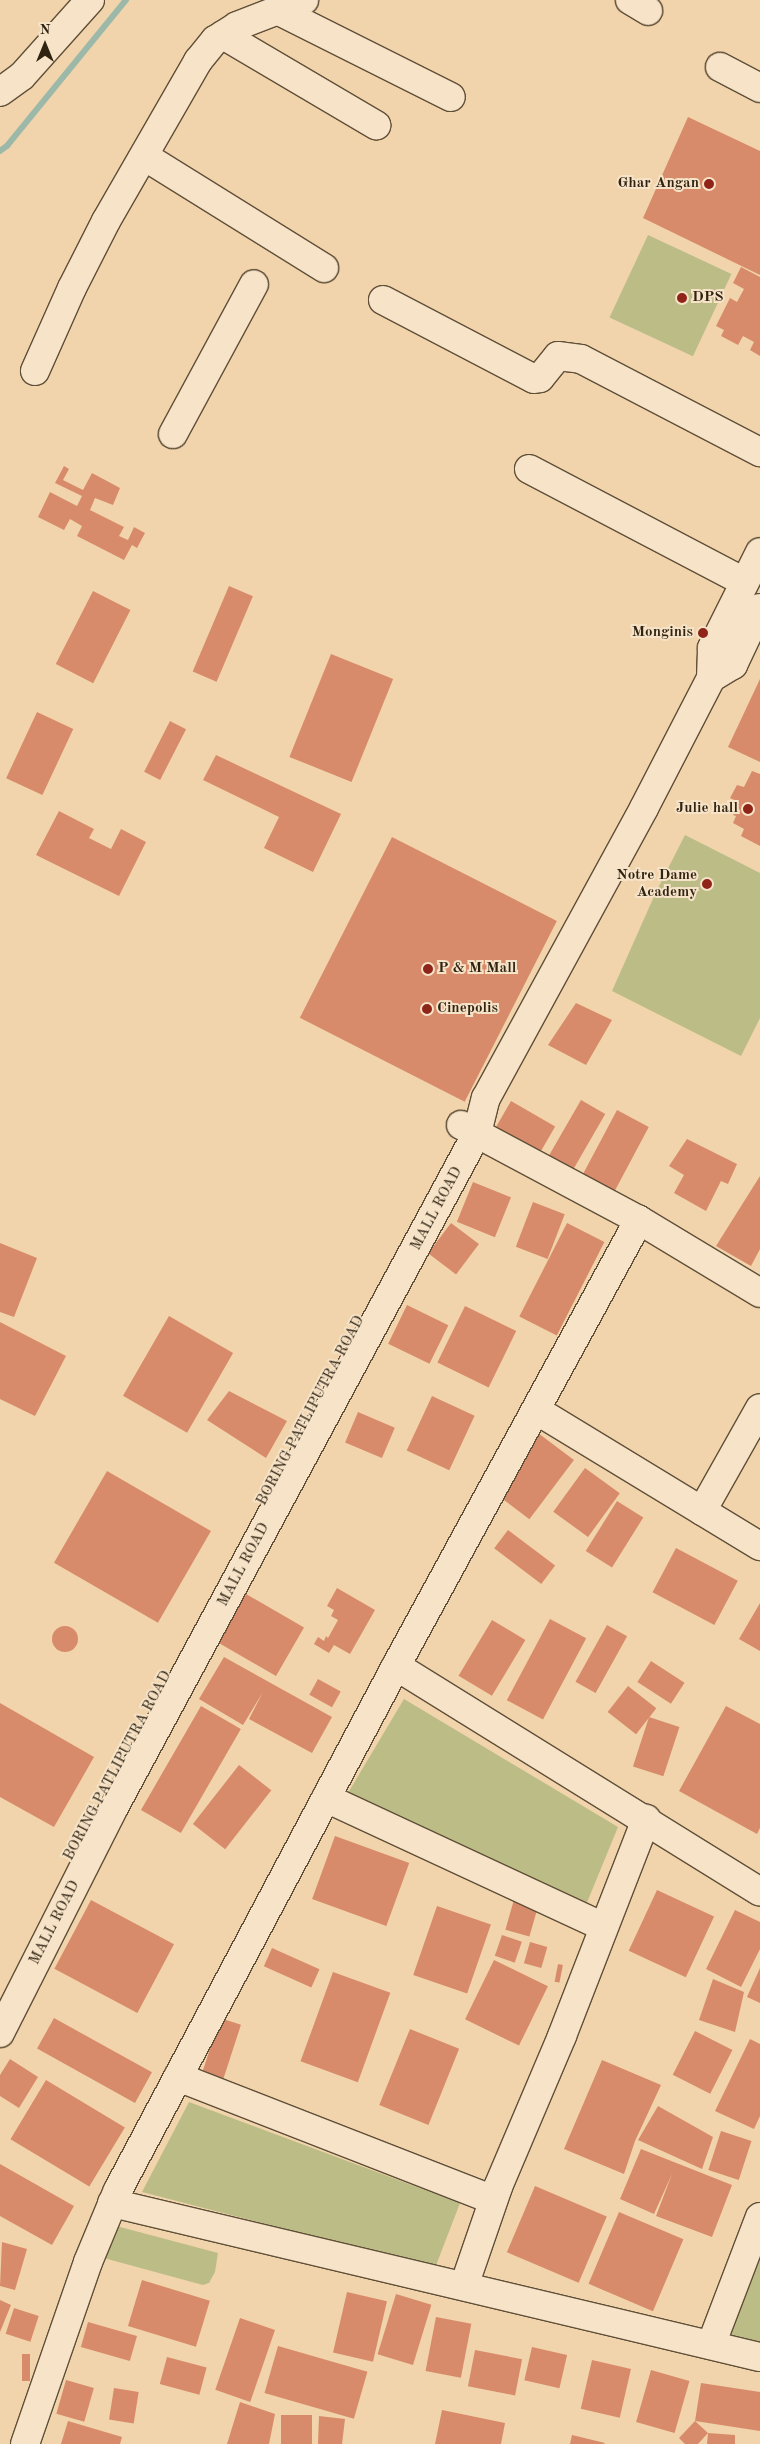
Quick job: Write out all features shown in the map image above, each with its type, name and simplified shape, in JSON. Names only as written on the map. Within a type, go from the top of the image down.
[{"type":"street","points":[[0,92],[22,76],[90,0]]},
{"type":"street","points":[[35,371],[72,288],[198,61],[215,40],[237,26],[304,0]]},
{"type":"street","points":[[279,11],[451,97]]},
{"type":"street","points":[[223,35],[376,125]]},
{"type":"street","points":[[720,67],[760,88]]},
{"type":"street","points":[[144,156],[324,268]]},
{"type":"street","points":[[172,434],[254,284]]},
{"type":"street","points":[[383,300],[534,379],[540,378],[558,356],[581,359],[760,452]]},
{"type":"street","points":[[529,469],[753,571],[712,648],[711,678]]},
{"type":"street","points":[[711,678],[733,665],[760,608]]},
{"type":"street","name":"MALL ROAD","points":[[2,2025],[104,1806],[644,808],[711,678]]},
{"type":"street","points":[[469,1129],[639,1220],[760,1292]]},
{"type":"street","points":[[25,2444],[88,2262],[112,2203],[396,1666],[639,1220]]},
{"type":"street","points":[[702,1511],[760,1408]]},
{"type":"street","points":[[536,1410],[760,1546]]},
{"type":"street","points":[[396,1666],[646,1819],[760,1892]]},
{"type":"street","points":[[326,1798],[604,1927]]},
{"type":"street","name":"BORING PATLIPUTRA ROAD","points":[[0,1992],[104,1806]]},
{"type":"street","points":[[464,2286],[494,2200],[562,2036],[646,1819]]},
{"type":"street","points":[[178,2077],[494,2200]]},
{"type":"street","points":[[112,2203],[760,2357]]},
{"type":"street","points":[[711,2345],[760,2217]]},
{"type":"green space","points":[[648,235],[731,274],[693,356],[610,317]]},
{"type":"green space","name":"Notre Dame Academy","points":[[685,835],[760,873],[760,1018],[741,1056],[612,991],[656,892]]},
{"type":"green space","points":[[404,1699],[618,1827],[586,1905],[345,1798]]},
{"type":"green space","points":[[189,2102],[460,2203],[435,2268],[142,2192]]},
{"type":"green space","points":[[109,2224],[218,2253],[215,2272],[209,2283],[203,2285],[100,2257]]},
{"type":"green space","points":[[760,2239],[760,2350],[720,2340]]},
{"type":"building","name":"Ghar Angan","points":[[688,117],[760,151],[760,275],[643,218]]},
{"type":"building","points":[[741,267],[760,277],[760,356],[750,350],[754,342],[743,336],[738,345],[721,336],[724,330],[716,326],[730,298],[737,302],[744,289],[733,283]]},
{"type":"building","points":[[64,466],[69,469],[63,480],[83,490],[92,473],[120,488],[113,505],[95,498],[90,510],[124,527],[119,536],[128,540],[134,527],[145,533],[137,548],[132,545],[124,560],[77,536],[82,526],[70,519],[64,530],[38,517],[50,492],[77,506],[82,496],[55,483]]},
{"type":"building","points":[[229,586],[253,596],[217,682],[193,672]]},
{"type":"building","points":[[93,591],[130,610],[93,683],[56,664]]},
{"type":"building","points":[[331,654],[393,679],[352,782],[289,757]]},
{"type":"building","points":[[760,679],[760,762],[728,747]]},
{"type":"building","points":[[37,712],[73,729],[42,795],[6,778]]},
{"type":"building","points":[[170,721],[186,729],[160,780],[144,772]]},
{"type":"building","points":[[216,755],[341,814],[313,872],[264,848],[279,817],[203,780]]},
{"type":"building","name":"Julie hall","points":[[752,771],[760,774],[760,846],[741,836],[744,829],[733,823],[736,816],[733,815],[739,802],[730,798],[737,785],[744,787]]},
{"type":"building","points":[[59,811],[94,829],[89,838],[111,849],[121,829],[146,842],[119,896],[36,855]]},
{"type":"building","name":"P & M Mall","points":[[392,837],[557,921],[465,1102],[300,1018]]},
{"type":"building","points":[[576,1003],[612,1020],[586,1065],[548,1045]]},
{"type":"building","points":[[581,1100],[605,1114],[570,1175],[546,1161]]},
{"type":"building","points":[[511,1101],[555,1126],[537,1159],[492,1133]]},
{"type":"building","points":[[617,1110],[649,1127],[611,1198],[579,1181]]},
{"type":"building","points":[[687,1139],[737,1164],[728,1184],[721,1181],[706,1211],[674,1193],[684,1175],[669,1166]]},
{"type":"building","points":[[760,1176],[760,1249],[751,1266],[716,1246]]},
{"type":"building","points":[[473,1182],[511,1197],[495,1237],[457,1222]]},
{"type":"building","points":[[533,1202],[565,1214],[548,1259],[516,1247]]},
{"type":"building","points":[[451,1223],[479,1244],[456,1274],[428,1253]]},
{"type":"building","points":[[567,1223],[604,1242],[557,1336],[519,1317]]},
{"type":"building","points":[[0,1243],[37,1258],[14,1317],[0,1312]]},
{"type":"building","points":[[407,1305],[448,1325],[429,1364],[388,1344]]},
{"type":"building","points":[[465,1306],[516,1331],[489,1388],[437,1363]]},
{"type":"building","points":[[169,1316],[233,1353],[187,1433],[123,1396]]},
{"type":"building","points":[[0,1322],[66,1356],[35,1416],[0,1399]]},
{"type":"building","points":[[229,1391],[287,1421],[266,1458],[207,1420]]},
{"type":"building","points":[[432,1396],[475,1416],[449,1470],[407,1450]]},
{"type":"building","points":[[358,1412],[395,1428],[382,1458],[345,1442]]},
{"type":"building","points":[[538,1433],[574,1460],[529,1519],[493,1492]]},
{"type":"building","points":[[585,1468],[620,1493],[588,1537],[553,1512]]},
{"type":"building","points":[[107,1471],[211,1531],[158,1623],[54,1563]]},
{"type":"building","points":[[617,1501],[643,1517],[612,1567],[586,1551]]},
{"type":"building","points":[[508,1530],[555,1566],[541,1584],[494,1548]]},
{"type":"building","points":[[676,1548],[738,1581],[714,1625],[653,1592]]},
{"type":"building","points":[[337,1588],[375,1610],[350,1654],[334,1645],[329,1653],[314,1644],[318,1637],[324,1641],[326,1636],[328,1638],[338,1620],[331,1616],[334,1610],[327,1606]]},
{"type":"building","points":[[246,1594],[304,1628],[276,1676],[218,1642]]},
{"type":"building","points":[[760,1603],[760,1651],[739,1639]]},
{"type":"building","points":[[550,1619],[586,1638],[543,1719],[507,1700]]},
{"type":"building","points":[[492,1620],[525,1640],[492,1696],[459,1676]]},
{"type":"building","points":[[607,1625],[627,1636],[596,1693],[575,1682]]},
{"type":"building","points":[[65,1626],[74,1630],[78,1639],[74,1648],[65,1652],[56,1648],[52,1639],[56,1630]]},
{"type":"building","points":[[224,1657],[332,1717],[312,1753],[249,1719],[263,1692],[243,1725],[199,1699]]},
{"type":"building","points":[[651,1661],[685,1683],[671,1704],[637,1682]]},
{"type":"building","points":[[318,1679],[341,1692],[332,1707],[309,1695]]},
{"type":"building","points":[[628,1686],[656,1708],[636,1734],[608,1712]]},
{"type":"building","points":[[0,1703],[94,1757],[54,1827],[0,1797]]},
{"type":"building","points":[[201,1706],[241,1729],[181,1833],[141,1810]]},
{"type":"building","points":[[726,1706],[760,1724],[760,1828],[757,1834],[679,1791]]},
{"type":"building","points":[[649,1717],[679,1727],[663,1776],[633,1766]]},
{"type":"building","points":[[239,1765],[271,1790],[225,1849],[193,1824]]},
{"type":"building","points":[[335,1836],[409,1863],[386,1926],[312,1899]]},
{"type":"building","points":[[657,1890],[714,1917],[686,1977],[629,1951]]},
{"type":"building","points":[[515,1896],[539,1903],[529,1937],[505,1930]]},
{"type":"building","points":[[91,1900],[174,1944],[137,2013],[54,1969]]},
{"type":"building","points":[[437,1906],[491,1925],[467,1994],[413,1975]]},
{"type":"building","points":[[735,1910],[760,1922],[760,1949],[741,1987],[706,1969]]},
{"type":"building","points":[[502,1935],[522,1942],[515,1963],[495,1956]]},
{"type":"building","points":[[530,1942],[547,1947],[541,1968],[524,1963]]},
{"type":"building","points":[[272,1948],[320,1969],[311,1987],[264,1966]]},
{"type":"building","points":[[494,1960],[548,1986],[519,2046],[465,2019]]},
{"type":"building","points":[[558,1964],[563,1965],[559,1983],[555,1982]]},
{"type":"building","points":[[760,1968],[760,2003],[747,1997]]},
{"type":"building","points":[[333,1972],[390,1993],[358,2082],[301,2061]]},
{"type":"building","points":[[713,1979],[744,1992],[735,2032],[699,2020]]},
{"type":"building","points":[[54,2018],[152,2072],[135,2103],[37,2049]]},
{"type":"building","points":[[220,2018],[241,2025],[223,2079],[202,2072]]},
{"type":"building","points":[[410,2029],[459,2049],[428,2125],[379,2105]]},
{"type":"building","points":[[695,2031],[732,2050],[710,2094],[673,2075]]},
{"type":"building","points":[[750,2039],[760,2044],[760,2116],[754,2129],[715,2111]]},
{"type":"building","points":[[10,2059],[38,2077],[19,2108],[0,2096],[0,2075]]},
{"type":"building","points":[[602,2060],[661,2085],[635,2141],[624,2174],[564,2149]]},
{"type":"building","points":[[46,2080],[125,2127],[89,2187],[10,2139]]},
{"type":"building","points":[[658,2106],[713,2137],[702,2169],[638,2140]]},
{"type":"building","points":[[721,2131],[751,2141],[739,2180],[708,2170]]},
{"type":"building","points":[[641,2149],[732,2185],[712,2237],[656,2216],[672,2174],[654,2214],[620,2199]]},
{"type":"building","points":[[0,2164],[74,2206],[52,2245],[0,2216]]},
{"type":"building","points":[[535,2186],[607,2216],[579,2283],[507,2252]]},
{"type":"building","points":[[619,2212],[683,2239],[653,2311],[589,2284]]},
{"type":"building","points":[[2,2242],[27,2249],[15,2290],[0,2286]]},
{"type":"building","points":[[142,2280],[210,2301],[196,2347],[128,2326]]},
{"type":"building","points":[[347,2292],[387,2301],[373,2362],[333,2352]]},
{"type":"building","points":[[396,2294],[431,2305],[413,2365],[378,2354]]},
{"type":"building","points":[[0,2300],[11,2305],[0,2332]]},
{"type":"building","points":[[14,2308],[39,2316],[30,2342],[6,2334]]},
{"type":"building","points":[[436,2317],[471,2324],[461,2378],[426,2371]]},
{"type":"building","points":[[240,2318],[275,2330],[250,2402],[215,2390]]},
{"type":"building","points":[[88,2322],[137,2336],[130,2361],[81,2347]]},
{"type":"building","points":[[278,2346],[367,2372],[354,2419],[264,2393]]},
{"type":"building","points":[[532,2347],[567,2355],[559,2388],[524,2380]]},
{"type":"building","points":[[475,2350],[522,2359],[515,2395],[468,2386]]},
{"type":"building","points":[[22,2354],[30,2354],[30,2381],[22,2381]]},
{"type":"building","points":[[167,2357],[207,2368],[199,2395],[160,2384]]},
{"type":"building","points":[[592,2360],[631,2369],[620,2418],[581,2409]]},
{"type":"building","points":[[651,2370],[689,2381],[675,2433],[636,2422]]},
{"type":"building","points":[[66,2380],[94,2388],[84,2422],[56,2414]]},
{"type":"building","points":[[701,2383],[760,2392],[760,2431],[695,2421]]},
{"type":"building","points":[[114,2388],[139,2392],[134,2424],[109,2420]]},
{"type":"building","points":[[240,2402],[275,2414],[269,2444],[227,2444]]},
{"type":"building","points":[[442,2410],[505,2423],[501,2444],[435,2444]]},
{"type":"building","points":[[281,2415],[312,2415],[312,2444],[281,2444]]},
{"type":"building","points":[[319,2416],[345,2419],[342,2444],[318,2444]]},
{"type":"building","points":[[68,2421],[122,2437],[120,2444],[61,2444]]},
{"type":"building","points":[[695,2421],[708,2433],[698,2444],[685,2444],[679,2438]]},
{"type":"building","points":[[708,2433],[735,2435],[735,2444],[707,2444]]},
{"type":"building","points":[[572,2435],[605,2443],[570,2444]]},
{"type":"waterway","points":[[0,151],[7,146],[126,0]]},
{"type":"place","name":"Ghar Angan","points":[[709,184]]},
{"type":"place","name":"DPS","points":[[682,298]]},
{"type":"place","name":"Monginis","points":[[703,633]]},
{"type":"place","name":"Julie hall","points":[[748,809]]},
{"type":"place","name":"Notre Dame Academy","points":[[707,884]]},
{"type":"place","name":"P & M Mall","points":[[428,969]]},
{"type":"place","name":"Cinepolis","points":[[427,1009]]}]
